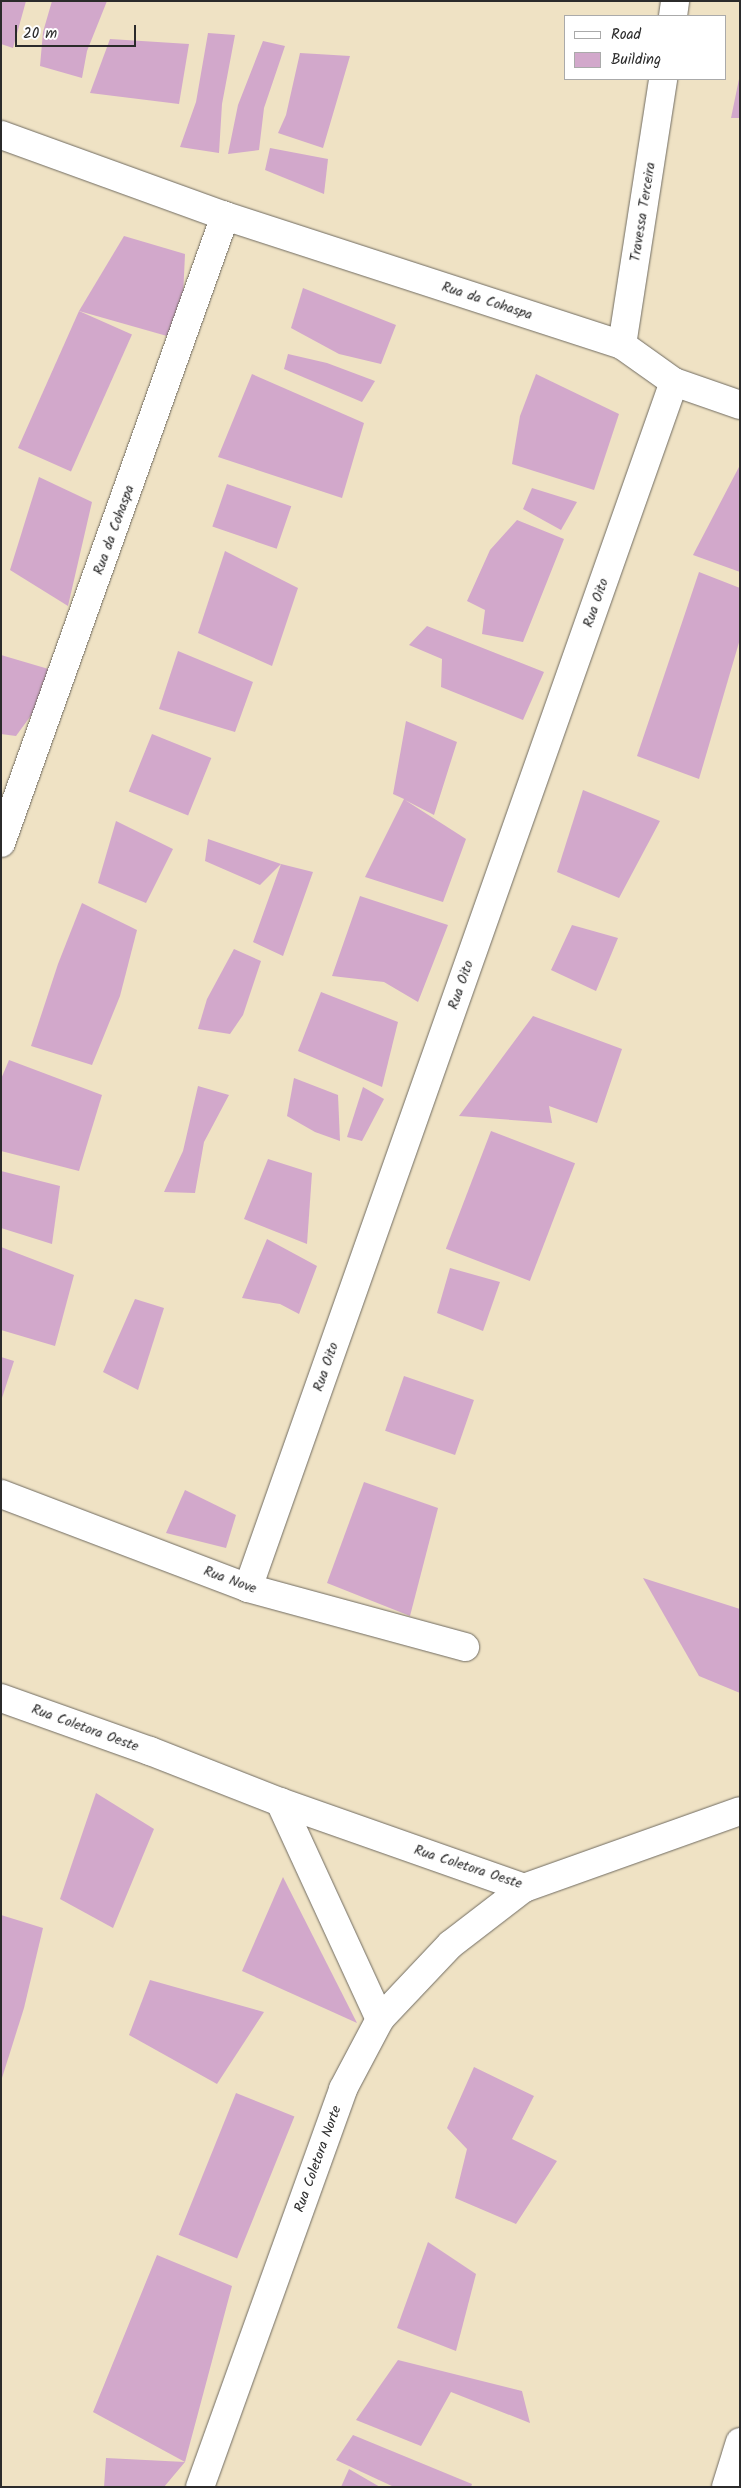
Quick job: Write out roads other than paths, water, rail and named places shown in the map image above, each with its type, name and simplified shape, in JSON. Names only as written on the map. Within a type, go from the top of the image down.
[{"type":"street","points":[[673,15],[675,1]]},
{"type":"street","name":"Travessa Terceira","points":[[622,345],[663,80]]},
{"type":"street","name":"Rua da Cohaspa","points":[[1,135],[225,216],[622,345],[674,382],[740,405]]},
{"type":"street","name":"Rua da Cohaspa","points":[[1,844],[225,216]]},
{"type":"street","name":"Rua Oito","points":[[248,1588],[674,382]]},
{"type":"street","name":"Rua Nove","points":[[1,1494],[248,1588],[465,1647]]},
{"type":"street","name":"Rua Coletora Oeste","points":[[1,1698],[150,1751],[280,1802],[524,1888],[740,1811]]},
{"type":"street","points":[[280,1802],[380,2019]]},
{"type":"street","name":"Rua Coletora Norte","points":[[200,2487],[343,2089],[380,2019],[451,1944],[524,1888]]},
{"type":"street","points":[[726,2487],[740,2442]]}]
